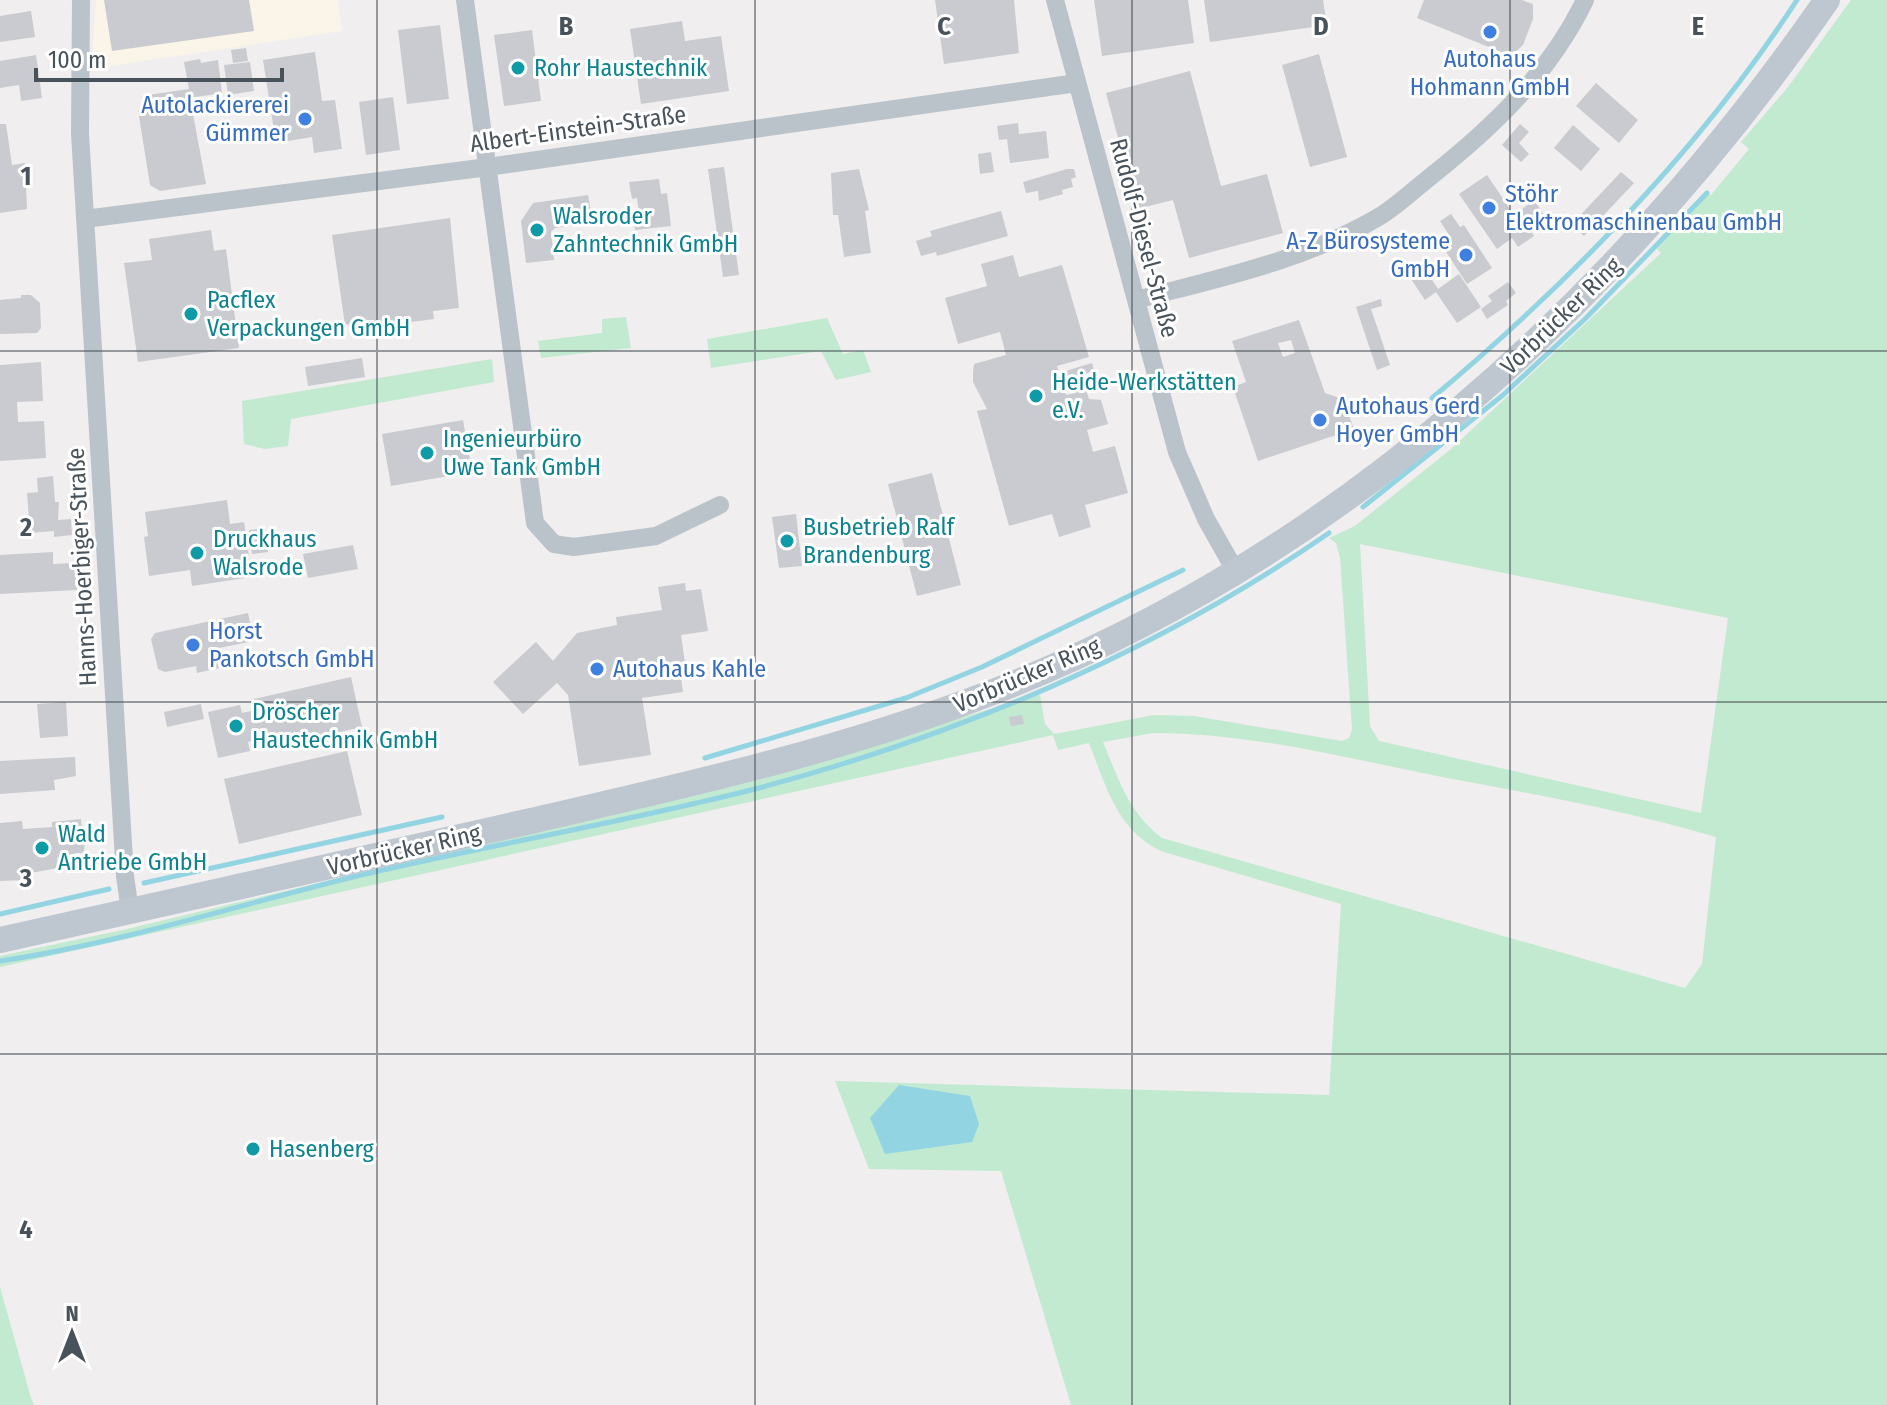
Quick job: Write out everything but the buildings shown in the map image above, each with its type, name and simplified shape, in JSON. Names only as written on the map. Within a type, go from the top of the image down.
[{"type":"main road","name":"Vorbrücker Ring","points":[[0,940],[695,784],[848,742],[999,689],[1115,637],[1236,572],[1420,443],[1571,311],[1654,223],[1724,140],[1827,0]]},
{"type":"street","name":"Hanns-Hoerbiger-Straße","points":[[81,0],[80,134],[125,876],[130,911]]},
{"type":"street","points":[[465,0],[535,523],[539,532],[563,547],[656,536],[720,505]]},
{"type":"street","name":"Rudolf-Diesel-Straße","points":[[1055,0],[1177,452],[1206,519],[1236,572]]},
{"type":"street","points":[[1136,300],[1264,266],[1383,214],[1483,135],[1533,80],[1572,26],[1585,0]]},
{"type":"street","name":"Albert-Einstein-Straße","points":[[85,219],[488,167],[1077,83]]},
{"type":"shaded area","points":[[96,0],[338,0],[342,31],[91,69]]},
{"type":"green space","points":[[1851,0],[1887,0],[1887,1405],[1071,1405],[1001,1171],[869,1169],[835,1081],[1329,1095],[1341,904],[1161,851],[1146,842],[1123,819],[1089,743],[1058,750],[1053,735],[0,967],[0,956],[127,929],[714,788],[1040,695],[1045,724],[1054,734],[1154,715],[1194,716],[1342,741],[1349,738],[1352,730],[1340,558],[1336,543],[1329,538],[1355,526],[1451,449],[1661,253],[1657,249],[1707,193],[1711,195],[1749,149],[1741,142],[1788,87]],"holes":[[[1360,544],[1728,618],[1701,813],[1379,741],[1370,726]],[[1153,733],[1226,737],[1298,748],[1580,804],[1716,837],[1702,964],[1685,988],[1162,838],[1133,806],[1103,742]]]},
{"type":"green space","points":[[626,317],[631,348],[541,358],[538,341],[602,333],[602,319]]},
{"type":"green space","points":[[827,318],[843,354],[863,350],[871,372],[836,380],[821,351],[711,368],[707,339]]},
{"type":"green space","points":[[492,359],[494,382],[291,419],[288,446],[265,449],[244,444],[242,401]]},
{"type":"green space","points":[[0,1287],[31,1398],[34,1405],[0,1405]]},
{"type":"water","points":[[899,1085],[970,1096],[979,1124],[972,1142],[885,1154],[870,1118]]},
{"type":"waterway","points":[[1432,398],[1533,309],[1675,162],[1759,56],[1797,0]]},
{"type":"waterway","points":[[1363,507],[1503,395],[1586,318],[1707,193]]},
{"type":"waterway","points":[[0,961],[135,934],[312,887],[702,802],[827,769],[978,717],[1051,687],[1194,616],[1329,533]]},
{"type":"waterway","points":[[705,758],[906,698],[982,667],[1183,570]]},
{"type":"waterway","points":[[144,883],[442,817]]},
{"type":"waterway","points":[[0,914],[109,889]]},
{"type":"place","name":"Autohaus Hohmann GmbH","points":[[1490,32]]},
{"type":"place","name":"Rohr Haustechnik","points":[[518,68]]},
{"type":"place","name":"Autolackiererei Gümmer","points":[[305,119]]},
{"type":"place","name":"Stöhr Elektromaschinenbau GmbH","points":[[1489,208]]},
{"type":"place","name":"Walsroder Zahntechnik GmbH","points":[[537,230]]},
{"type":"place","name":"A-Z Bürosysteme GmbH","points":[[1466,255]]},
{"type":"place","name":"Pacflex Verpackungen GmbH","points":[[191,314]]},
{"type":"place","name":"Heide-Werkstätten e.V.","points":[[1036,396]]},
{"type":"place","name":"Autohaus Gerd Hoyer GmbH","points":[[1320,420]]},
{"type":"place","name":"Ingenieurbüro Uwe Tank GmbH","points":[[427,453]]},
{"type":"place","name":"Busbetrieb Ralf Brandenburg","points":[[787,541]]},
{"type":"place","name":"Druckhaus Walsrode","points":[[197,553]]},
{"type":"place","name":"Horst Pankotsch GmbH","points":[[193,645]]},
{"type":"place","name":"Autohaus Kahle","points":[[597,669]]},
{"type":"place","name":"Dröscher Haustechnik GmbH","points":[[236,726]]},
{"type":"place","name":"Wald Antriebe GmbH","points":[[42,848]]},
{"type":"place","name":"Hasenberg","points":[[253,1149]]}]
